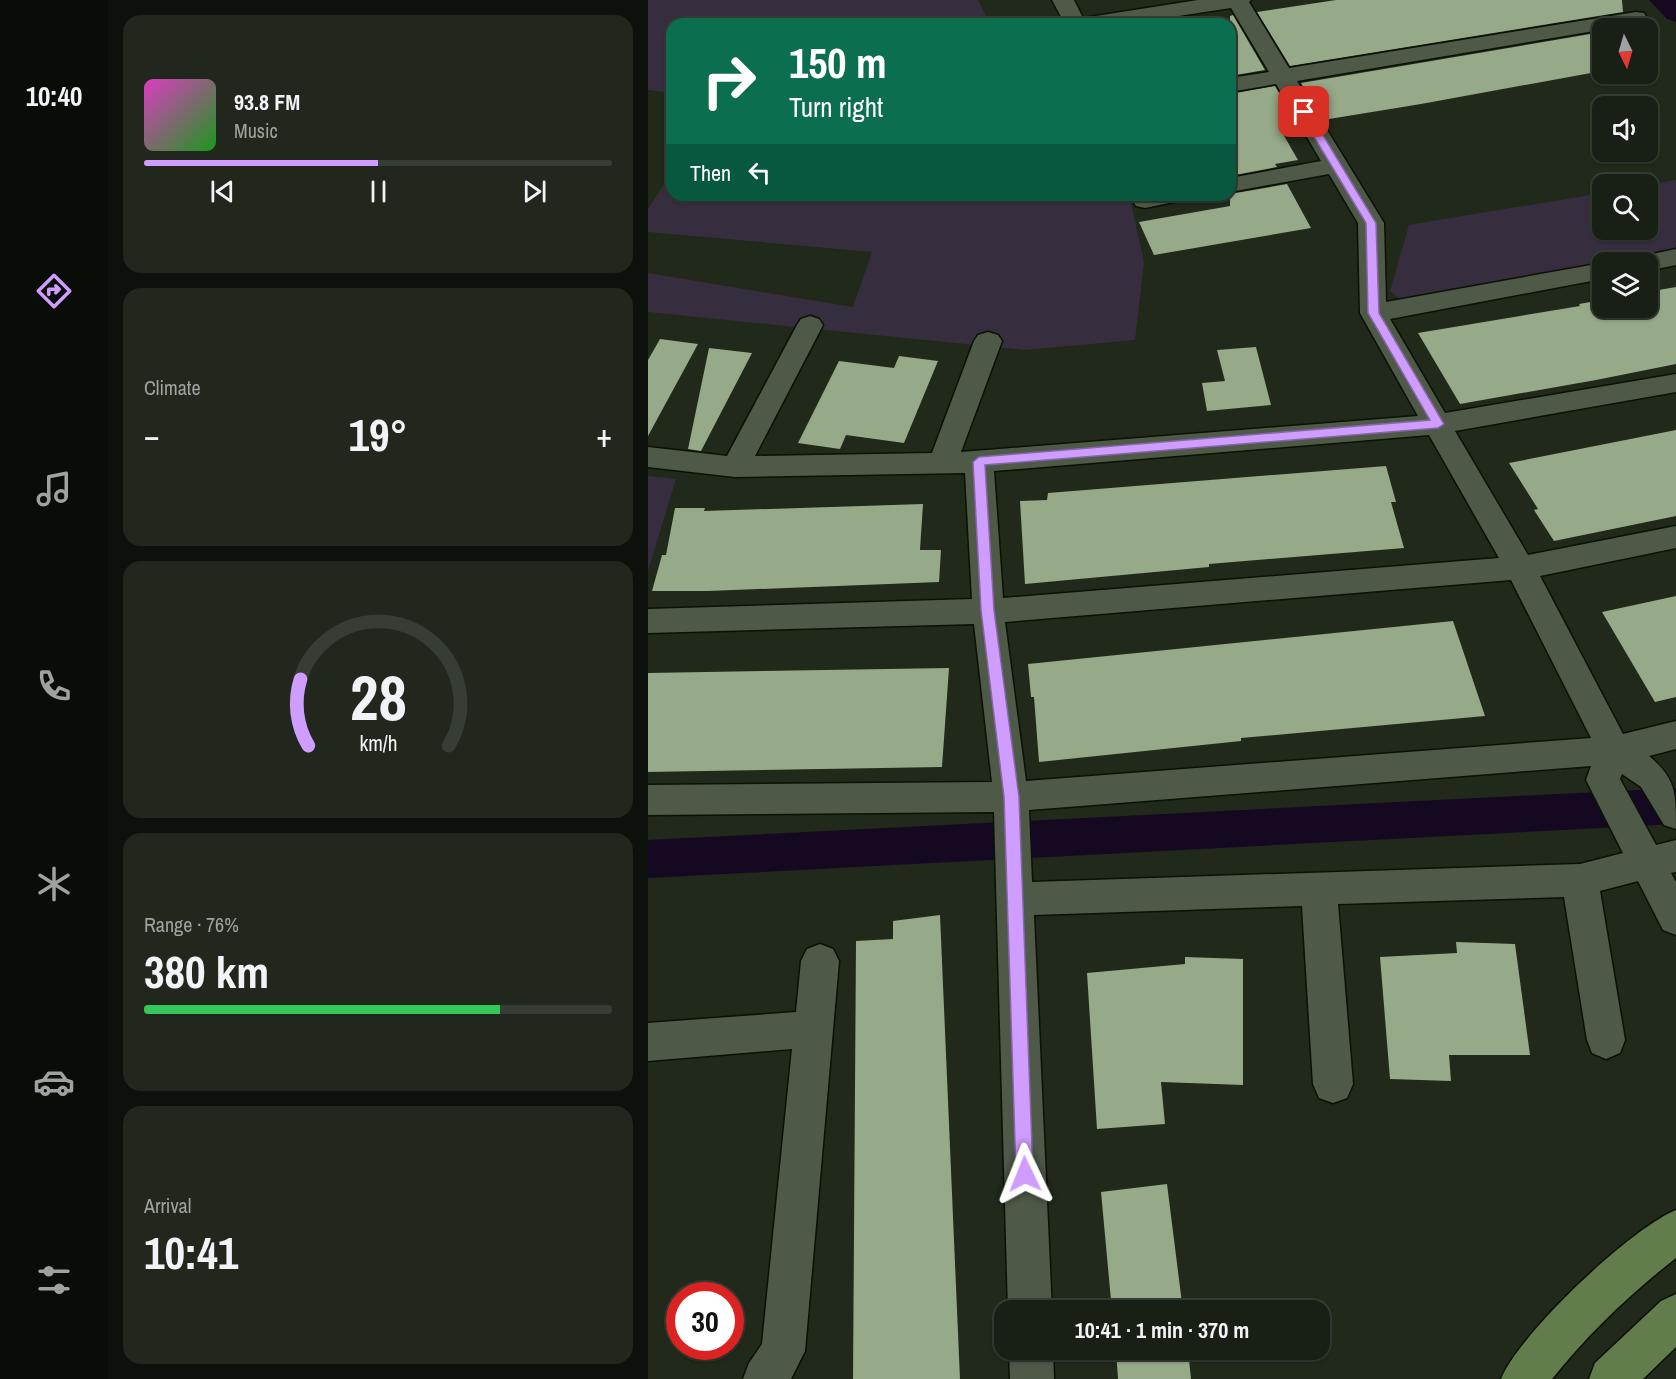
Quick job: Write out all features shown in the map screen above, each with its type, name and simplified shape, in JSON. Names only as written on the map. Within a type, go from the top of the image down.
[{"type":"main road","points":[[1523,1379],[1566,1327],[1636,1262],[1676,1231]]},
{"type":"main road","points":[[1611,1379],[1676,1316]]},
{"type":"street","points":[[1063,0],[1073,18]]},
{"type":"street","points":[[1122,18],[1238,0],[1371,223],[1373,313],[1520,568],[1608,765],[1651,852],[1676,918]]},
{"type":"street","points":[[1236,84],[1636,18],[1620,0]]},
{"type":"street","points":[[1236,184],[1336,165]]},
{"type":"street","points":[[1658,261],[1676,258]]},
{"type":"street","points":[[1373,313],[1592,273]]},
{"type":"street","points":[[735,467],[810,325]]},
{"type":"street","points":[[942,464],[988,341]]},
{"type":"street","points":[[648,457],[735,467],[979,462],[1438,424],[1676,383]]},
{"type":"street","points":[[979,462],[988,610],[1012,827],[1030,1300]]},
{"type":"street","points":[[648,621],[988,610],[1520,568],[1676,537]]},
{"type":"street","points":[[648,800],[1012,827],[1608,765],[1676,735]]},
{"type":"street","points":[[1608,765],[1653,777],[1676,814]]},
{"type":"street","points":[[1015,899],[1580,880],[1651,852]]},
{"type":"street","points":[[1580,880],[1606,1040]]},
{"type":"street","points":[[1318,890],[1333,1084]]},
{"type":"street","points":[[765,1379],[783,1351],[820,961]]},
{"type":"street","points":[[648,1042],[813,1029]]},
{"type":"street","points":[[1031,1360],[1032,1379]]},
{"type":"shaded area","points":[[648,0],[978,0],[987,18],[666,18],[666,92],[648,90]]},
{"type":"shaded area","points":[[1676,180],[1676,250],[1658,253],[1592,252],[1592,266],[1402,301],[1390,291],[1409,225],[1592,195],[1592,240],[1658,240],[1658,183]]},
{"type":"shaded area","points":[[666,181],[666,201],[1130,201],[1144,262],[1135,340],[1025,350],[648,312],[648,273],[853,307],[872,252],[648,232],[648,209]]},
{"type":"shaded area","points":[[648,476],[676,479],[648,571]]},
{"type":"building","points":[[1336,0],[1622,0],[1623,12],[1290,66],[1257,12]]},
{"type":"building","points":[[1236,20],[1265,70],[1236,75]]},
{"type":"building","points":[[1592,34],[1592,73],[1421,104],[1323,120],[1301,83]]},
{"type":"building","points":[[1275,86],[1297,124],[1279,127],[1298,160],[1275,164],[1277,167],[1236,175],[1236,93]]},
{"type":"building","points":[[1287,184],[1311,228],[1154,255],[1139,222],[1230,206],[1230,201],[1236,201],[1236,193]]},
{"type":"building","points":[[1676,287],[1676,364],[1596,380],[1460,404],[1418,333],[1580,306],[1579,304],[1592,302],[1592,318],[1658,318],[1658,290]]},
{"type":"building","points":[[660,339],[698,344],[648,436],[648,360]]},
{"type":"building","points":[[1256,347],[1271,405],[1207,411],[1202,383],[1225,381],[1217,350]]},
{"type":"building","points":[[709,348],[752,353],[701,451],[688,449]]},
{"type":"building","points":[[899,356],[938,361],[904,443],[846,435],[840,449],[798,443],[839,361],[894,368]]},
{"type":"building","points":[[1676,430],[1676,516],[1554,541],[1534,510],[1538,509],[1509,463]]},
{"type":"building","points":[[1386,466],[1396,502],[1391,502],[1404,548],[1209,564],[1209,567],[1025,584],[1020,501],[1047,500],[1048,493]]},
{"type":"building","points":[[923,504],[920,550],[941,550],[939,582],[652,591],[662,555],[666,555],[675,508],[705,508],[704,511]]},
{"type":"building","points":[[1676,596],[1676,697],[1655,702],[1602,612]]},
{"type":"building","points":[[1453,621],[1485,716],[1241,738],[1241,741],[1039,762],[1034,697],[1031,697],[1028,664]]},
{"type":"building","points":[[949,668],[942,767],[648,772],[648,673]]},
{"type":"building","points":[[940,915],[960,1379],[853,1379],[856,941],[893,939],[893,921]]},
{"type":"building","points":[[1456,942],[1515,944],[1530,1055],[1449,1055],[1451,1081],[1390,1079],[1380,957],[1457,953]]},
{"type":"building","points":[[1185,957],[1243,959],[1243,1085],[1161,1082],[1165,1124],[1097,1129],[1087,973],[1185,964]]},
{"type":"building","points":[[1167,1184],[1182,1300],[1111,1300],[1101,1192]]},
{"type":"building","points":[[1117,1360],[1189,1360],[1191,1379],[1118,1379]]},
{"type":"waterway","points":[[1662,0],[1676,14]]},
{"type":"waterway","points":[[648,859],[1676,806]]},
{"type":"route","points":[[1025,1174],[1011,797],[988,610],[979,462],[1438,424],[1373,313],[1371,223],[1304,112]]}]
